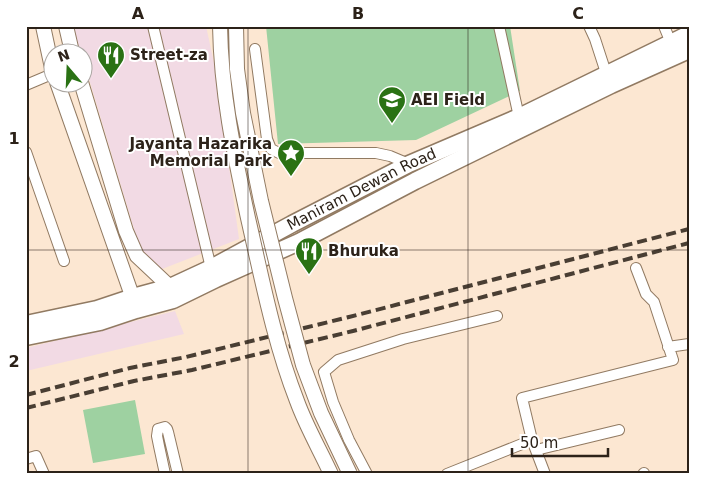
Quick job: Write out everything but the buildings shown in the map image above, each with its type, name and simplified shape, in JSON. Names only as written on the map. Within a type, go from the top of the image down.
[{"type":"main road","points":[[43,26],[46,42]]},
{"type":"main road","points":[[66,26],[70,42]]},
{"type":"main road","points":[[220,26],[223,89],[230,132],[268,306],[298,403],[331,474]]},
{"type":"main road","points":[[236,26],[243,113],[261,201],[281,281],[303,365],[321,413],[350,474]]},
{"type":"main road","name":"Maniram Dewan Road","points":[[26,324],[135,303],[172,294],[216,279],[299,242],[608,79],[689,34]]},
{"type":"main road","name":"Maniram Dewan Road","points":[[172,294],[211,268],[409,164],[608,79],[689,50]]},
{"type":"main road","points":[[61,92],[135,303]]},
{"type":"main road","points":[[84,92],[126,231],[137,256],[172,294]]},
{"type":"main road","name":"Maniram Dewan Road","points":[[26,337],[100,322],[135,303]]},
{"type":"street","points":[[153,26],[211,268]]},
{"type":"street","points":[[499,26],[519,118]]},
{"type":"street","points":[[589,26],[608,79]]},
{"type":"street","points":[[664,26],[670,43]]},
{"type":"street","points":[[255,49],[267,139],[271,149],[279,153],[376,153],[390,156],[409,164],[415,180]]},
{"type":"street","points":[[26,85],[42,78]]},
{"type":"street","points":[[26,152],[64,261]]},
{"type":"street","points":[[545,474],[534,445],[522,398],[673,360],[654,302],[646,294],[636,268]]},
{"type":"street","points":[[367,474],[349,440],[333,402],[324,372],[338,360],[403,339],[497,316]]},
{"type":"street","points":[[668,347],[689,344]]},
{"type":"street","points":[[165,474],[157,436],[158,429],[165,427],[168,432],[178,474]]},
{"type":"street","points":[[447,474],[534,445],[620,430]]},
{"type":"street","points":[[26,459],[36,456],[44,474]]},
{"type":"shaded area","points":[[73,26],[206,26],[216,72],[239,239],[157,271],[142,256],[92,89],[92,42],[77,42]]},
{"type":"shaded area","points":[[175,311],[184,334],[26,371],[26,348]]},
{"type":"green space","points":[[266,26],[510,26],[520,91],[416,140],[278,144]]},
{"type":"green space","points":[[135,400],[145,454],[93,463],[83,410]]},
{"type":"railway","points":[[26,395],[130,368],[186,357],[349,317],[689,229]]},
{"type":"railway","points":[[26,408],[134,381],[192,370],[353,331],[689,243]]},
{"type":"place","name":"Street-za","points":[[111,79]]},
{"type":"place","name":"AEI Field","points":[[392,124]]},
{"type":"place","name":"Jayanta Hazarika Memorial Park","points":[[291,177]]},
{"type":"place","name":"Bhuruka","points":[[309,275]]}]
